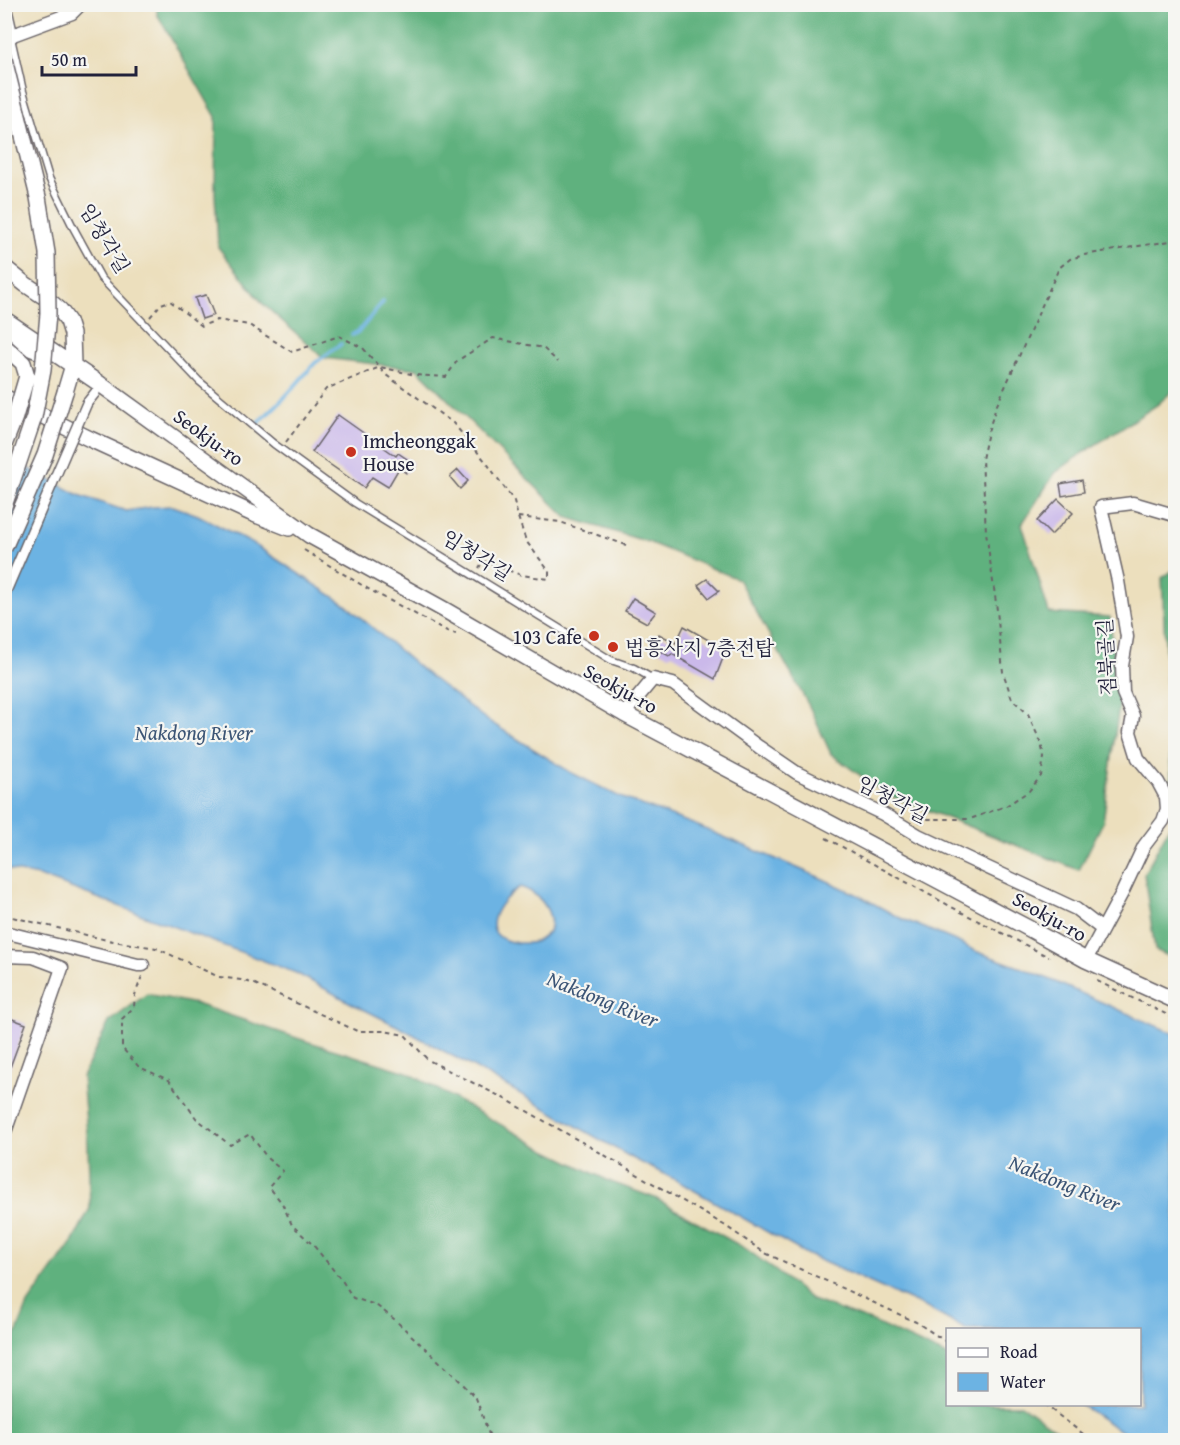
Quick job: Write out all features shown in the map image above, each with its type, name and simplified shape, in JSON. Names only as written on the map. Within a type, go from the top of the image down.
[{"type":"street","points":[[4,10],[7,39],[72,13],[81,4]]},
{"type":"street","points":[[4,59],[38,197],[47,253],[48,314],[43,370],[34,417],[4,506]]},
{"type":"street","points":[[4,267],[46,298],[60,310],[68,321],[72,334],[73,365],[45,455],[4,548]]},
{"type":"street","points":[[4,319],[73,365]]},
{"type":"street","points":[[4,338],[73,365]]},
{"type":"street","points":[[4,346],[23,363],[27,376],[4,445]]},
{"type":"street","name":"Seokju-ro","points":[[73,365],[309,535],[443,609],[624,714],[1086,960],[1176,1001]]},
{"type":"street","points":[[4,596],[87,403],[95,393]]},
{"type":"street","points":[[4,397],[250,513],[309,535]]},
{"type":"street","name":"점북골길","points":[[1086,960],[1144,846],[1163,822],[1167,809],[1166,797],[1158,782],[1138,758],[1130,732],[1133,716],[1123,693],[1122,666],[1127,637],[1118,581],[1101,507],[1133,503],[1174,514],[1176,512]]},
{"type":"street","points":[[624,714],[653,679]]},
{"type":"street","name":"임청각길","points":[[653,679],[673,684],[797,773],[883,814],[970,860],[1076,909],[1102,929]]},
{"type":"street","points":[[4,932],[143,965]]},
{"type":"street","points":[[33,957],[56,944]]},
{"type":"street","points":[[4,956],[33,957],[62,968],[4,1136]]},
{"type":"lane","name":"임청각길","points":[[7,39],[49,178],[101,278],[199,381],[281,449],[355,503],[611,660],[634,668],[653,679]]},
{"type":"path","points":[[909,829],[924,819],[970,819],[1006,806],[1029,791],[1041,776],[1044,757],[1041,743],[1028,714],[1012,699],[1003,672],[986,532],[982,459],[988,432],[996,407],[1059,268],[1070,259],[1084,255],[1176,240]]},
{"type":"path","points":[[145,323],[161,304],[170,301],[202,326],[217,320],[249,326],[292,352],[339,336],[363,348],[386,375],[453,423],[486,462],[514,501],[526,541],[549,571],[549,579],[521,575],[483,561],[475,576]]},
{"type":"path","points":[[281,449],[326,389],[380,368],[414,375],[446,377],[457,361],[494,338],[543,348],[558,362]]},
{"type":"path","points":[[518,517],[560,522],[626,545]]},
{"type":"path","points":[[4,915],[107,940],[156,948],[219,977],[255,984],[357,1031],[384,1031],[405,1035],[428,1060],[509,1101],[591,1147],[724,1225],[765,1253],[916,1322],[946,1342]]},
{"type":"path","points":[[143,965],[134,1007],[122,1019],[122,1048],[139,1067],[169,1080],[196,1119],[230,1145],[250,1134],[268,1159],[283,1171],[269,1187],[282,1203],[292,1225],[314,1246],[343,1282],[352,1298],[376,1305],[394,1319],[476,1398],[491,1440]]},
{"type":"path","points":[[1047,1406],[1091,1440]]},
{"type":"green space","points":[[157,5],[1175,5],[1175,389],[1157,405],[1055,473],[1022,524],[1049,613],[1110,617],[1119,706],[1103,822],[1079,870],[886,794],[831,754],[809,706],[738,579],[648,542],[566,517],[417,369],[324,358],[263,304],[218,247],[215,194],[216,117],[157,14]]},
{"type":"green space","points":[[1175,569],[1175,959],[1155,950],[1144,874],[1173,820],[1162,578]]},
{"type":"green space","points":[[147,994],[196,1004],[407,1072],[544,1149],[611,1182],[655,1198],[746,1249],[812,1300],[873,1322],[946,1356],[946,1406],[1022,1406],[1071,1440],[5,1440],[5,1362],[28,1304],[73,1241],[90,1208],[88,1145],[82,1077],[109,1022]]},
{"type":"water","name":"Nakdong River","points":[[28,468],[79,495],[126,511],[173,506],[198,515],[255,545],[345,604],[422,670],[487,720],[570,772],[620,797],[698,826],[821,878],[898,917],[975,951],[1030,971],[1175,1034],[1175,1440],[1138,1440],[1128,1436],[1083,1406],[1141,1406],[1141,1328],[963,1328],[927,1308],[808,1255],[482,1072],[296,973],[42,877],[5,869],[5,482],[10,473]],"holes":[[[520,887],[535,895],[546,907],[550,920],[549,932],[532,943],[505,940],[497,934],[493,927],[494,919],[504,901]]]},
{"type":"building","points":[[206,295],[214,315],[202,319],[195,298]]},
{"type":"building","points":[[338,415],[396,456],[398,453],[413,463],[406,473],[399,468],[388,487],[372,477],[364,488],[312,452]]},
{"type":"building","points":[[458,470],[468,481],[460,489],[450,477]]},
{"type":"building","points":[[1082,480],[1084,492],[1062,496],[1060,484]]},
{"type":"building","points":[[1058,499],[1073,513],[1051,535],[1037,521]]},
{"type":"building","points":[[707,579],[719,591],[709,598],[698,585]]},
{"type":"building","points":[[633,598],[656,612],[647,623],[625,611]]},
{"type":"building","points":[[684,626],[726,650],[715,679],[672,654],[669,656],[654,648],[659,634],[676,643]]},
{"type":"building","points":[[4,1016],[26,1024],[6,1078],[4,1078]]},
{"type":"waterway","points":[[352,335],[359,331],[383,302]]},
{"type":"waterway","points":[[258,423],[315,363],[341,344]]},
{"type":"place","name":"Imcheonggak House","points":[[351,452]]},
{"type":"place","name":"103 Cafe","points":[[594,636]]},
{"type":"place","name":"법흥사지 7층전탑","points":[[613,647]]}]
